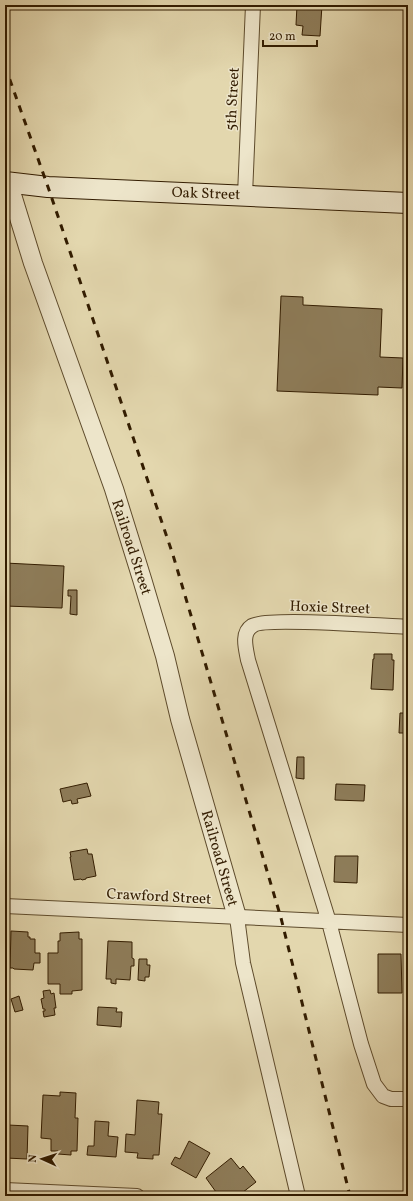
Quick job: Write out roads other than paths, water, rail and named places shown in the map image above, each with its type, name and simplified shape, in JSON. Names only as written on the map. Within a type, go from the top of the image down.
[{"type":"main road","name":"Oak Street","points":[[7,182],[48,187],[408,203]]},
{"type":"street","name":"5th Street","points":[[244,195],[254,5]]},
{"type":"street","name":"Railroad Street","points":[[7,182],[33,263],[114,489],[145,587],[166,656],[180,719],[237,917]]},
{"type":"street","name":"Hoxie Street","points":[[329,922],[248,660],[245,633],[252,626],[259,623],[285,622],[408,627]]},
{"type":"street","name":"Crawford Street","points":[[5,906],[408,925]]},
{"type":"street","points":[[237,917],[243,963],[298,1196]]},
{"type":"street","points":[[329,922],[361,1044],[374,1084],[383,1096],[408,1099]]},
{"type":"street","points":[[5,1190],[137,1196]]},
{"type":"railway","points":[[5,66],[48,187],[173,555],[281,918],[350,1196]]}]
